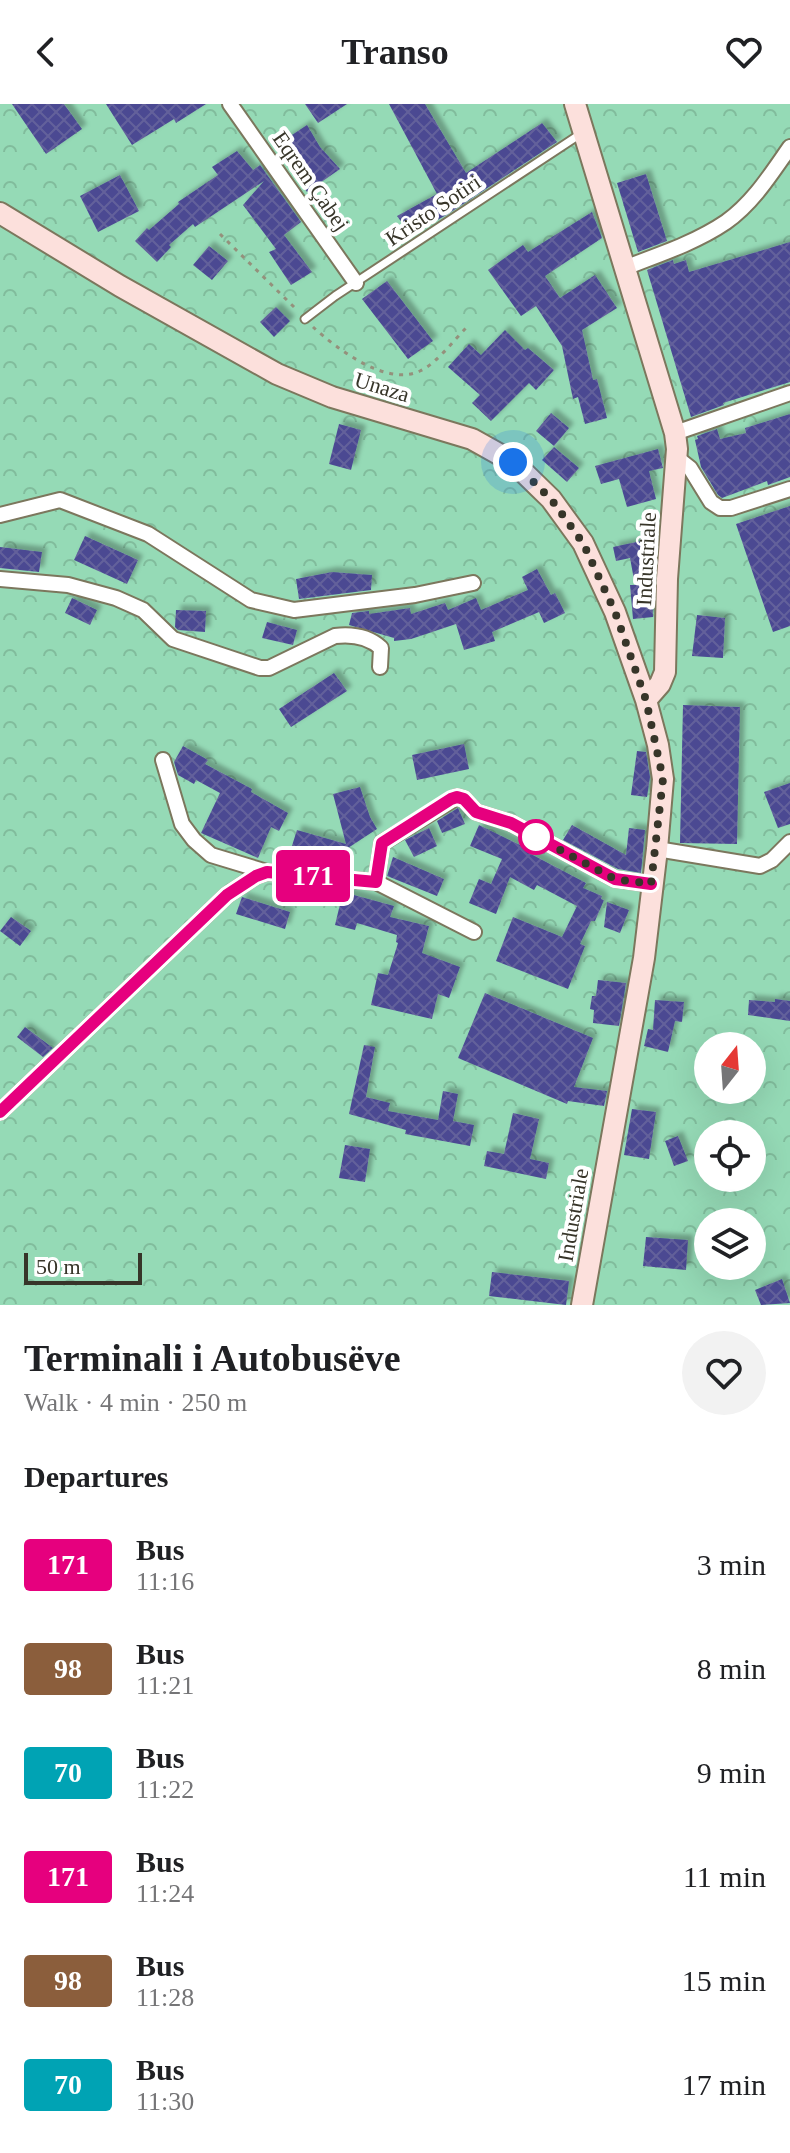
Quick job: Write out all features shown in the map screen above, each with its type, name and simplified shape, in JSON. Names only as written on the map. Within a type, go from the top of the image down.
[{"type":"main road","name":"Industriale","points":[[575,104],[675,433],[676,457],[667,579],[665,672],[660,684],[646,700],[663,779],[657,849],[644,958],[582,1305]]},
{"type":"main road","name":"Unaza","points":[[0,213],[120,286],[277,374],[332,397],[472,439],[513,462],[560,509],[583,543],[615,612],[646,700]]},
{"type":"street","name":"Eqrem Çabej","points":[[230,104],[356,283]]},
{"type":"street","points":[[624,268],[686,243],[728,220],[766,182],[790,147]]},
{"type":"street","points":[[675,433],[790,393]]},
{"type":"street","points":[[676,457],[690,468],[711,502],[720,508],[731,508],[790,489]]},
{"type":"street","points":[[0,515],[60,500],[148,534],[251,600],[294,610],[415,595],[473,583]]},
{"type":"street","points":[[0,579],[68,585],[116,598],[143,610],[173,639],[260,668],[269,668],[335,636],[346,635],[374,642],[381,648],[380,667]]},
{"type":"street","points":[[163,760],[182,824],[211,855],[267,872],[376,882],[474,932]]},
{"type":"street","points":[[376,882],[382,843],[457,797],[464,799],[476,812],[511,823],[615,879],[651,884]]},
{"type":"street","points":[[657,849],[760,866],[772,860],[790,842]]},
{"type":"street","points":[[0,1112],[227,895],[267,872]]},
{"type":"lane","name":"Kristo Sotiri","points":[[305,319],[583,133]]},
{"type":"path","points":[[220,234],[305,319],[347,354],[369,366],[402,374],[419,372],[466,328]]},
{"type":"green space","points":[[0,104],[790,104],[790,1305],[0,1305]]},
{"type":"building","points":[[12,104],[64,104],[82,129],[46,154]]},
{"type":"building","points":[[106,104],[206,104],[132,145]]},
{"type":"building","points":[[305,104],[347,104],[318,123]]},
{"type":"building","points":[[389,104],[425,104],[466,173],[542,123],[557,142],[411,235],[397,216],[437,194]]},
{"type":"building","points":[[307,125],[320,147],[340,169],[307,192],[277,145]]},
{"type":"building","points":[[237,151],[253,170],[260,165],[301,222],[284,235],[312,272],[291,285],[269,252],[276,249],[243,205],[264,181],[195,227],[193,224],[169,245],[171,247],[157,262],[135,241],[178,202],[218,175],[212,167]]},
{"type":"building","points":[[646,174],[667,241],[638,252],[617,183]]},
{"type":"building","points":[[120,175],[139,211],[98,232],[80,196]]},
{"type":"building","points":[[592,212],[602,238],[545,276],[560,298],[595,275],[617,308],[582,330],[593,380],[597,379],[607,418],[585,424],[578,397],[573,399],[562,346],[536,306],[521,316],[488,270],[523,245],[528,252]]},
{"type":"building","points":[[790,242],[790,382],[723,403],[691,417],[647,270],[673,260],[674,264],[686,260],[689,272]]},
{"type":"building","points":[[209,246],[228,261],[212,280],[193,265]]},
{"type":"building","points":[[387,281],[433,341],[408,359],[362,299]]},
{"type":"building","points":[[276,307],[290,321],[274,337],[260,322]]},
{"type":"building","points":[[505,330],[525,350],[528,348],[554,370],[536,390],[529,383],[491,421],[472,403],[480,395],[448,367],[469,344],[481,355]]},
{"type":"building","points":[[551,413],[569,428],[554,446],[536,431]]},
{"type":"building","points":[[790,414],[790,477],[768,485],[767,481],[722,498],[718,495],[701,467],[695,440],[697,436],[717,429],[720,439],[746,433],[745,428]]},
{"type":"building","points":[[339,424],[361,430],[351,470],[329,464]]},
{"type":"building","points":[[554,447],[579,468],[567,482],[542,460]]},
{"type":"building","points":[[658,449],[663,468],[649,471],[656,499],[627,507],[619,479],[601,484],[595,466]]},
{"type":"building","points":[[790,506],[790,626],[773,632],[736,524]]},
{"type":"building","points":[[85,536],[138,560],[127,584],[74,560]]},
{"type":"building","points":[[655,538],[656,552],[647,554],[653,617],[633,619],[630,585],[635,585],[630,558],[616,561],[613,547]]},
{"type":"building","points":[[0,547],[42,552],[39,572],[0,568]]},
{"type":"building","points":[[537,569],[565,613],[544,623],[539,612],[492,632],[495,641],[464,650],[456,624],[411,639],[394,641],[394,638],[349,625],[352,613],[369,611],[369,614],[410,608],[411,614],[445,603],[448,610],[476,598],[481,610],[528,590],[522,577]]},
{"type":"building","points":[[332,572],[372,575],[371,590],[299,599],[296,579]]},
{"type":"building","points":[[72,598],[97,610],[90,625],[65,613]]},
{"type":"building","points":[[176,610],[206,611],[205,632],[178,630],[175,627]]},
{"type":"building","points":[[697,615],[725,618],[723,658],[692,656]]},
{"type":"building","points":[[267,622],[297,630],[293,645],[262,638]]},
{"type":"building","points":[[334,673],[347,691],[291,727],[279,709]]},
{"type":"building","points":[[683,705],[740,707],[737,844],[680,843]]},
{"type":"building","points":[[464,744],[469,769],[417,780],[412,755]]},
{"type":"building","points":[[183,746],[208,760],[205,764],[288,813],[279,831],[271,827],[258,858],[201,833],[220,793],[196,780],[194,784],[178,775],[174,762]]},
{"type":"building","points":[[637,751],[646,752],[650,777],[647,797],[631,795]]},
{"type":"building","points":[[790,783],[790,824],[778,828],[764,792]]},
{"type":"building","points":[[360,787],[377,829],[325,863],[290,852],[297,830],[346,844],[333,794]]},
{"type":"building","points":[[458,808],[465,824],[442,833],[437,821]]},
{"type":"building","points":[[479,825],[528,849],[527,852],[586,883],[583,888],[602,896],[604,900],[595,921],[591,921],[580,944],[585,946],[568,989],[496,961],[513,917],[562,937],[577,906],[537,885],[534,890],[510,877],[496,914],[469,903],[479,879],[491,884],[502,859],[470,846]]},
{"type":"building","points":[[572,825],[626,855],[629,828],[645,830],[641,873],[618,869],[563,840]]},
{"type":"building","points":[[429,828],[437,846],[414,857],[405,840]]},
{"type":"building","points":[[393,857],[444,879],[437,896],[387,876]]},
{"type":"building","points":[[343,892],[394,906],[390,917],[429,926],[422,953],[460,967],[449,998],[438,994],[432,1019],[371,1005],[378,973],[388,975],[398,943],[397,935],[357,923],[355,930],[335,925]]},
{"type":"building","points":[[242,897],[290,912],[285,929],[236,914]]},
{"type":"building","points":[[607,902],[629,910],[620,933],[604,927]]},
{"type":"building","points":[[11,917],[31,931],[20,946],[0,931]]},
{"type":"building","points":[[598,980],[626,983],[619,1026],[593,1023],[594,1010],[590,1009]]},
{"type":"building","points":[[485,993],[593,1038],[574,1087],[607,1091],[604,1106],[568,1101],[567,1104],[458,1058]]},
{"type":"building","points":[[775,999],[790,1001],[790,1021],[748,1015],[749,1000],[775,1002]]},
{"type":"building","points":[[655,1000],[684,1002],[682,1022],[675,1021],[668,1052],[644,1046],[648,1029],[653,1030]]},
{"type":"building","points":[[25,1027],[53,1048],[43,1057],[17,1037]]},
{"type":"building","points":[[364,1045],[375,1047],[366,1097],[390,1103],[388,1111],[438,1120],[443,1091],[458,1094],[453,1121],[474,1125],[470,1146],[405,1134],[406,1130],[349,1114]]},
{"type":"building","points":[[632,1109],[656,1112],[649,1159],[624,1155]]},
{"type":"building","points":[[513,1113],[539,1119],[530,1159],[549,1163],[546,1179],[484,1166],[487,1151],[504,1154]]},
{"type":"building","points":[[678,1136],[688,1161],[674,1166],[665,1141]]},
{"type":"building","points":[[345,1145],[370,1149],[365,1182],[339,1178]]},
{"type":"building","points":[[646,1237],[688,1240],[686,1270],[643,1266]]},
{"type":"building","points":[[492,1272],[569,1281],[566,1305],[489,1296]]},
{"type":"building","points":[[782,1279],[790,1303],[761,1305],[755,1290]]},
{"type":"bus line","name":"171","points":[[0,1112],[227,895],[267,872],[376,882],[382,843],[451,799],[464,799],[476,812],[511,823],[615,879],[651,884]]},
{"type":"route","points":[[513,462],[568,520],[593,562],[615,612],[646,700],[663,779],[651,884],[615,879],[536,837]]}]
